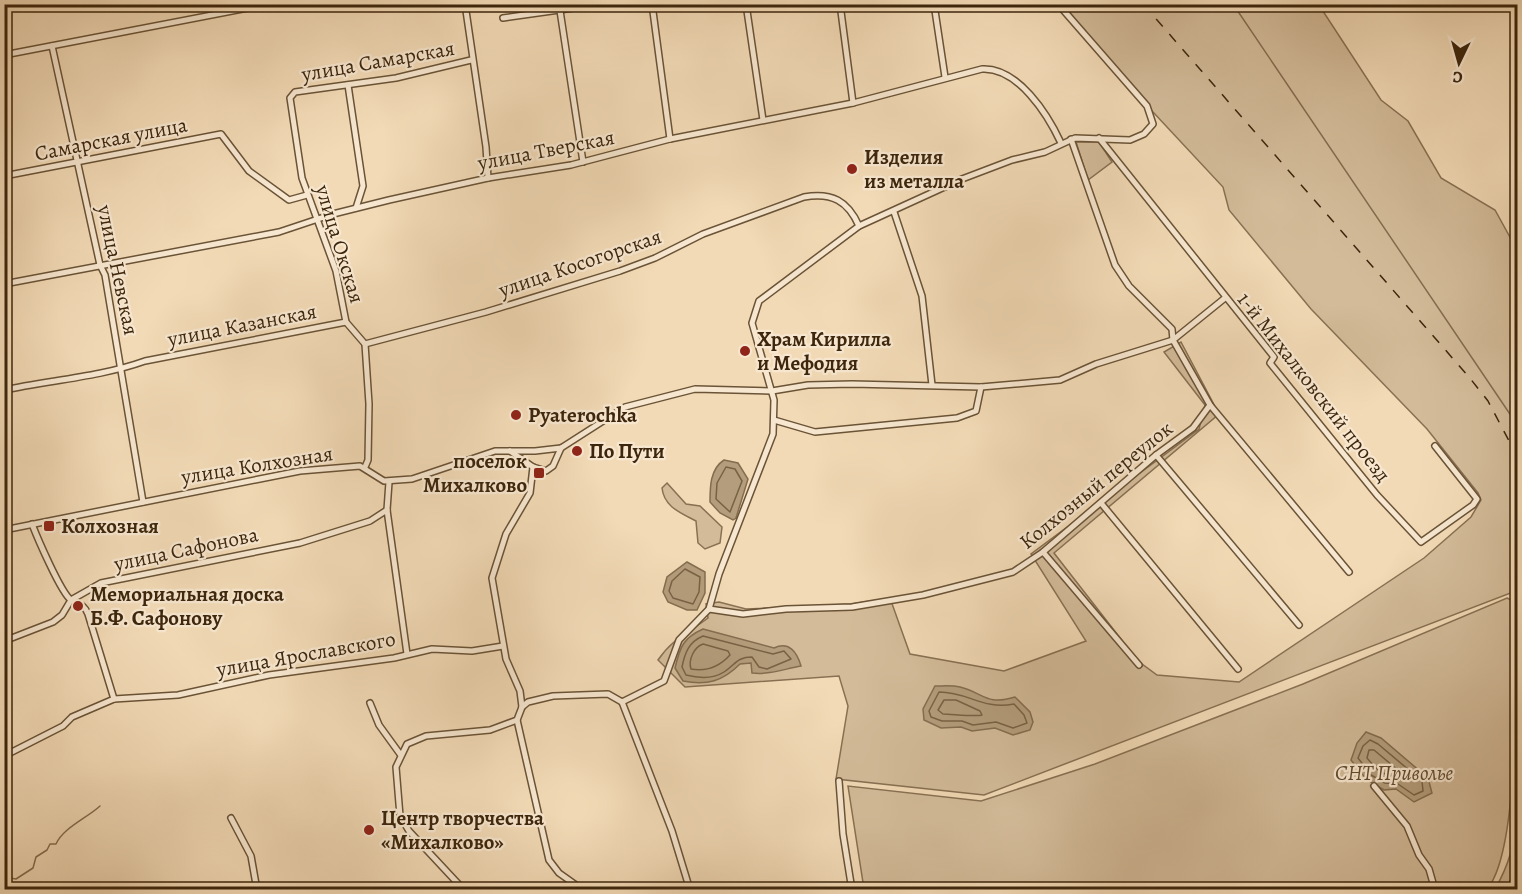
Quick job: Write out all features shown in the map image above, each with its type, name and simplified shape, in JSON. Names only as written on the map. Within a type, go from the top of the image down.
[{"type":"street","points":[[4,55],[269,4]]},
{"type":"street","points":[[465,4],[471,60],[486,147],[488,178]]},
{"type":"street","points":[[559,4],[583,162]]},
{"type":"street","points":[[503,18],[560,12],[602,4]]},
{"type":"street","points":[[652,4],[670,139]]},
{"type":"street","points":[[746,4],[763,120]]},
{"type":"street","points":[[840,4],[853,103]]},
{"type":"street","points":[[934,4],[945,77]]},
{"type":"street","points":[[622,702],[664,681],[679,639],[709,609],[719,574],[767,456],[774,420],[772,391],[753,331],[753,312],[760,299],[859,226],[962,179],[1006,162],[1045,152],[1071,139],[1099,138],[1120,141],[1138,137],[1154,124],[1152,114],[1058,4]]},
{"type":"street","name":"улица Невская","points":[[52,46],[100,265],[105,275],[143,502]]},
{"type":"street","name":"улица Самарская","points":[[291,95],[303,90],[412,75],[471,60]]},
{"type":"street","name":"улица Тверская","points":[[4,284],[279,232],[356,208],[488,178],[583,162],[670,139],[853,103],[945,77],[988,69],[1004,74],[1031,98],[1061,143]]},
{"type":"street","points":[[348,85],[363,186],[356,208]]},
{"type":"street","name":"улица Окская","points":[[291,95],[292,122],[307,195],[336,271],[346,322],[365,344]]},
{"type":"street","name":"Самарская улица","points":[[4,176],[224,135],[256,178],[289,200],[307,195]]},
{"type":"street","name":"1-й Михалковский проезд","points":[[1099,138],[1274,357],[1270,363],[1377,495],[1421,542],[1473,505],[1477,499],[1435,446]]},
{"type":"street","points":[[1071,139],[1115,265],[1130,286],[1172,329],[1173,340],[1210,405],[1349,572]]},
{"type":"street","name":"улица Косогорская","points":[[365,344],[486,312],[620,272],[722,226],[804,197],[819,195],[845,204],[850,207],[859,226]]},
{"type":"street","points":[[894,212],[922,296],[932,385]]},
{"type":"street","points":[[408,654],[387,510],[389,482],[415,478],[489,452],[561,448],[625,407],[695,389],[772,391],[813,385],[981,387],[1063,380],[1096,364],[1173,340],[1225,298]]},
{"type":"street","name":"улица Казанская","points":[[4,390],[122,369],[145,361],[346,322]]},
{"type":"street","points":[[365,344],[369,404],[368,460],[365,467]]},
{"type":"street","points":[[774,420],[800,430],[819,432],[872,424],[957,418],[976,411],[981,387]]},
{"type":"street","name":"Колхозный переулок","points":[[709,609],[743,614],[786,609],[840,608],[953,589],[1013,572],[1043,552],[1156,455],[1193,428],[1210,405]]},
{"type":"street","points":[[508,450],[533,469],[552,470],[561,448]]},
{"type":"street","points":[[1156,455],[1299,625]]},
{"type":"street","name":"улица Колхозная","points":[[4,530],[300,471],[365,467],[389,482]]},
{"type":"street","points":[[533,469],[530,493],[506,534],[492,578],[503,646],[520,691],[522,707],[517,720],[549,860],[559,873],[583,890]]},
{"type":"street","points":[[1101,503],[1238,669]]},
{"type":"street","name":"улица Сафонова","points":[[4,641],[53,622],[62,615],[70,600],[101,584],[320,538],[370,521],[387,510]]},
{"type":"street","points":[[32,524],[42,552],[70,600],[84,606],[88,614],[114,699]]},
{"type":"street","points":[[1043,552],[1139,665]]},
{"type":"street","name":"улица Ярославского","points":[[4,756],[63,726],[72,717],[114,699],[178,695],[269,675],[432,649],[471,651],[503,646]]},
{"type":"street","points":[[522,707],[530,701],[583,694],[611,694],[622,702],[672,831],[690,890]]},
{"type":"street","points":[[370,703],[379,725],[400,754]]},
{"type":"street","points":[[464,890],[410,831],[400,816],[396,766],[400,754],[408,743],[417,738],[484,731],[517,720]]},
{"type":"street","points":[[839,782],[852,890]]},
{"type":"street","points":[[1374,786],[1407,826],[1419,855],[1429,869],[1435,890]]},
{"type":"street","points":[[231,818],[251,856],[257,890]]},
{"type":"green space","points":[[1063,5],[1319,5],[1381,100],[1408,121],[1441,178],[1495,210],[1517,250],[1517,594],[1513,592],[984,795],[836,779],[848,706],[839,676],[685,687],[658,660],[675,641],[708,618],[706,604],[719,602],[746,609],[851,604],[890,598],[910,654],[1004,671],[1086,641],[1031,554],[1199,429],[1205,405],[1164,352],[1181,342],[1219,414],[1054,553],[1138,661],[1157,675],[1239,682],[1424,558],[1471,517],[1481,500],[1478,493],[1427,429],[1311,309],[1229,210],[1223,187],[1153,112]]},
{"type":"green space","points":[[1076,142],[1099,142],[1112,162],[1088,180]]},
{"type":"green space","points":[[667,483],[686,504],[700,506],[722,527],[720,543],[705,549],[698,543],[696,521],[674,509],[663,495],[662,488]]},
{"type":"green space","name":"СНТ Приволье","points":[[1507,598],[1517,603],[1514,754],[1506,837],[1498,868],[1487,889],[864,889],[848,786],[981,801],[1095,764],[1303,684]]},
{"type":"green space","points":[[1517,815],[1517,889],[1495,889],[1510,854]]},
{"type":"water","points":[[724,460],[738,463],[748,479],[736,518],[733,520],[720,513],[710,502],[713,473]]},
{"type":"water","points":[[687,562],[705,572],[705,593],[697,610],[687,610],[668,602],[663,592],[667,577]]},
{"type":"water","points":[[703,629],[774,648],[788,647],[795,652],[801,666],[752,673],[751,663],[740,664],[727,675],[714,681],[700,683],[683,681],[675,668],[681,649],[691,636]]},
{"type":"water","points":[[935,686],[960,687],[986,698],[998,700],[1015,697],[1030,712],[1033,722],[1030,730],[1013,735],[995,728],[972,731],[961,727],[941,728],[924,720],[923,709]]},
{"type":"water","points":[[1366,732],[1381,738],[1428,778],[1432,793],[1414,802],[1396,789],[1384,790],[1367,780],[1351,760],[1357,743]]},
{"type":"waterway","points":[[1233,4],[1518,426]]},
{"type":"waterway","points":[[4,877],[16,879],[33,868],[36,857],[47,850],[50,844],[56,844],[64,833],[100,806]]},
{"type":"railway","points":[[1143,4],[1469,377],[1488,401],[1518,458]]},
{"type":"railway","points":[[1507,890],[1518,857]]},
{"type":"place","name":"Изделия из металла","points":[[852,169]]},
{"type":"place","name":"Храм Кирилла и Мефодия","points":[[745,351]]},
{"type":"place","name":"Pyaterochka","points":[[516,415]]},
{"type":"place","name":"По Пути","points":[[577,451]]},
{"type":"place","name":"поселок Михалково","points":[[539,473]]},
{"type":"place","name":"Колхозная","points":[[49,526]]},
{"type":"place","name":"Мемориальная доска Б.Ф. Сафонову","points":[[78,606]]},
{"type":"place","name":"Центр творчества «Михалково»","points":[[369,830]]}]
